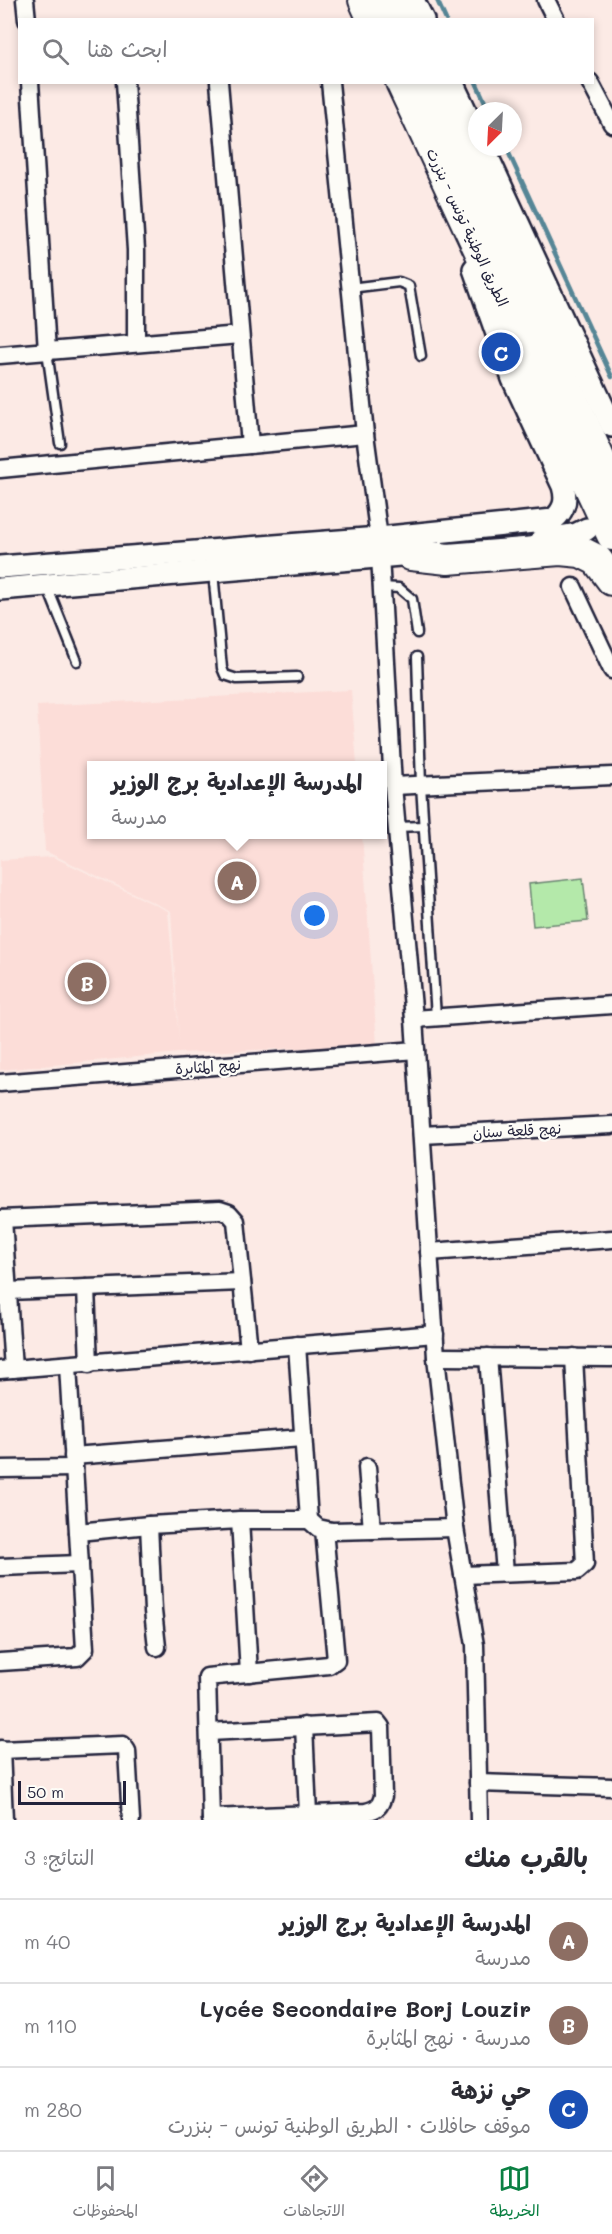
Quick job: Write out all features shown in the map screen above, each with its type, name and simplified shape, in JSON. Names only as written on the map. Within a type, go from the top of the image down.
[{"type":"highway","points":[[367,7],[393,18]]},
{"type":"highway","name":"الطريق الوطنية تونس - بنزرت","points":[[403,84],[599,532]]},
{"type":"highway","name":"الطريق الوطنية تونس - بنزرت","points":[[428,84],[612,486]]},
{"type":"highway","points":[[471,260],[612,556]]},
{"type":"highway","points":[[411,555],[448,559],[560,550],[581,552],[597,560],[612,580]]},
{"type":"street","points":[[26,0],[27,18]]},
{"type":"street","points":[[413,0],[422,18]]},
{"type":"street","points":[[546,0],[555,18]]},
{"type":"street","points":[[555,18],[557,0]]},
{"type":"street","points":[[30,84],[47,351]]},
{"type":"street","points":[[125,84],[136,250],[136,344]]},
{"type":"street","points":[[219,84],[250,445]]},
{"type":"street","points":[[330,84],[365,434],[379,548],[393,786],[414,1019],[436,1357],[455,1528],[475,1645],[479,1820]]},
{"type":"street","points":[[0,589],[213,572],[553,520],[563,509],[566,495],[563,486],[513,379],[471,260],[390,84]]},
{"type":"street","points":[[453,84],[468,116]]},
{"type":"street","points":[[591,84],[612,124]]},
{"type":"street","points":[[487,156],[612,426]]},
{"type":"street","points":[[0,355],[240,335]]},
{"type":"street","points":[[0,469],[365,434]]},
{"type":"street","points":[[0,567],[379,548],[411,555],[599,532]]},
{"type":"street","points":[[573,587],[612,670]]},
{"type":"street","points":[[393,786],[612,776]]},
{"type":"street","points":[[414,1019],[612,1005]]},
{"type":"street","name":"نهج المثابرة","points":[[0,1083],[416,1050]]},
{"type":"street","name":"نهج قلعة سنان","points":[[422,1135],[612,1125]]},
{"type":"street","points":[[249,1350],[236,1221],[229,1213],[220,1210],[2,1219],[8,1291],[7,1369],[68,1366],[435,1334]]},
{"type":"street","points":[[429,1252],[612,1239]]},
{"type":"street","points":[[8,1291],[242,1282]]},
{"type":"street","points":[[86,1288],[89,1364]]},
{"type":"street","points":[[297,1345],[309,1521]]},
{"type":"street","points":[[436,1357],[612,1358]]},
{"type":"street","points":[[463,1575],[577,1571],[585,1564],[573,1357]]},
{"type":"street","points":[[488,1358],[505,1573]]},
{"type":"street","points":[[0,1662],[77,1657],[83,1653],[86,1642],[68,1366]]},
{"type":"street","points":[[0,1469],[302,1438]]},
{"type":"street","points":[[367,1467],[372,1530]]},
{"type":"street","points":[[78,1532],[240,1520],[309,1521],[324,1530],[455,1528]]},
{"type":"street","points":[[240,1520],[249,1673]]},
{"type":"street","points":[[149,1525],[157,1647]]},
{"type":"street","points":[[209,1732],[375,1722],[381,1727],[381,1805],[376,1810],[366,1812],[211,1819],[207,1677],[329,1665],[336,1660],[324,1530]]},
{"type":"street","points":[[0,1567],[80,1564]]},
{"type":"street","points":[[304,1726],[308,1814]]},
{"type":"street","points":[[4,1820],[1,1750],[123,1745],[127,1751],[131,1820]]},
{"type":"street","points":[[478,1783],[612,1787]]},
{"type":"lane","points":[[350,288],[399,282],[409,286],[421,356]]},
{"type":"lane","points":[[47,351],[60,443]]},
{"type":"lane","points":[[213,572],[222,668],[225,675],[237,679],[297,676]]},
{"type":"lane","points":[[46,585],[77,661]]},
{"type":"lane","points":[[381,587],[399,588],[412,599],[417,633]]},
{"type":"lane","points":[[417,657],[423,826],[436,1017]]},
{"type":"lane","points":[[396,827],[423,826]]},
{"type":"shaded area","points":[[351,690],[357,761],[87,761],[87,839],[362,839],[377,1045],[179,1053],[0,1070],[0,860],[53,857],[168,911],[179,1039],[171,911],[45,851],[37,706]]},
{"type":"green space","points":[[583,878],[588,921],[533,926],[529,884]]},
{"type":"waterway","points":[[437,0],[445,18]]},
{"type":"waterway","points":[[477,84],[485,102]]},
{"type":"waterway","points":[[510,156],[612,377]]},
{"type":"place","name":"حي نزهة","points":[[501,352]]},
{"type":"place","name":"المدرسة الإعدادية برج الوزير","points":[[237,881]]},
{"type":"place","name":"Lycée Secondaire Borj Louzir","points":[[87,982]]}]
